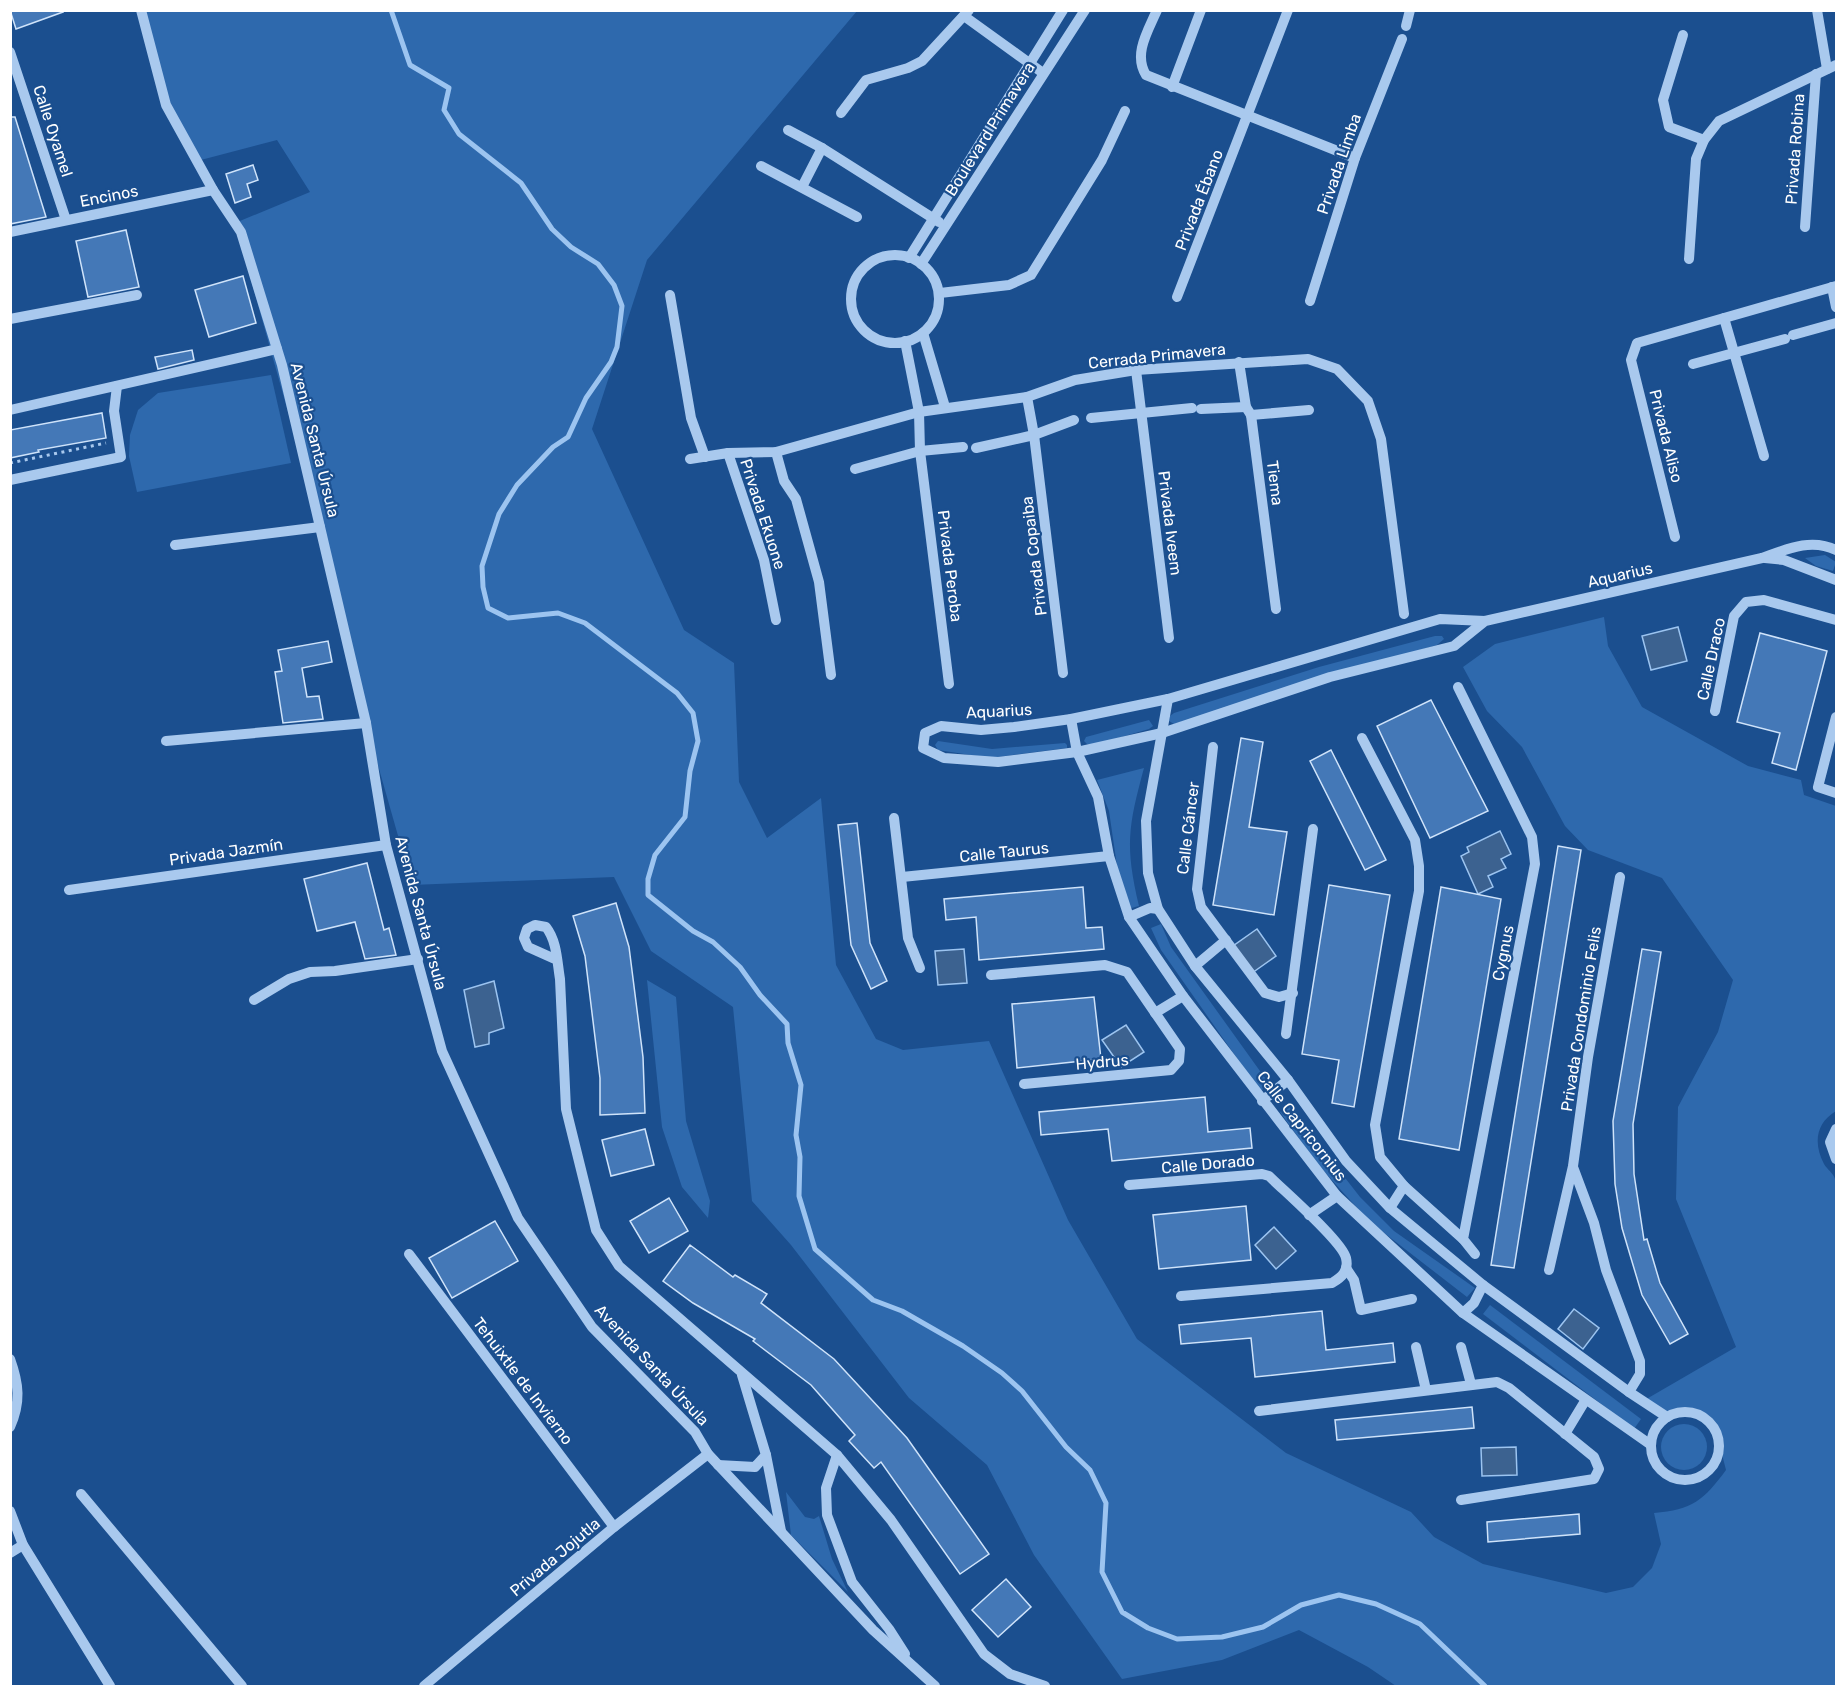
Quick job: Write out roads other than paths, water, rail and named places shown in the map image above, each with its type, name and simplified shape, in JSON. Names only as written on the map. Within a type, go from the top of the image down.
[{"type":"street","name":"Avenida Santa Úrsula","points":[[141,10],[166,105],[213,190],[241,232],[277,349],[366,723],[387,845],[442,1051],[519,1218],[592,1327],[695,1432],[708,1454],[873,1630],[935,1686]]},
{"type":"street","name":"Boulevard Primavera","points":[[909,258],[1063,10]]},
{"type":"street","name":"Boulevard Primavera","points":[[921,264],[1085,10]]},
{"type":"street","points":[[1157,10],[1140,50],[1140,66],[1146,75],[1355,158]]},
{"type":"street","points":[[1172,87],[1201,10]]},
{"type":"street","name":"Privada Ébano","points":[[1177,297],[1288,10]]},
{"type":"street","points":[[1406,26],[1410,10]]},
{"type":"street","points":[[1689,258],[1696,159],[1704,140],[1719,121],[1832,67],[1817,10]]},
{"type":"street","points":[[841,114],[866,80],[908,68],[922,61],[967,13],[1042,74]]},
{"type":"street","points":[[1683,35],[1663,100],[1669,127],[1704,140]]},
{"type":"street","name":"Privada Limba","points":[[1310,301],[1355,158],[1402,39]]},
{"type":"street","name":"Calle Oyamel","points":[[10,52],[66,220]]},
{"type":"street","name":"Privada Robina","points":[[1805,227],[1816,74]]},
{"type":"street","points":[[940,293],[1009,285],[1031,275],[1102,160],[1125,111]]},
{"type":"street","points":[[788,130],[822,148],[945,226]]},
{"type":"street","points":[[802,187],[822,148]]},
{"type":"street","points":[[761,166],[857,217]]},
{"type":"street","name":"Encinos","points":[[10,232],[213,190]]},
{"type":"street","points":[[899,255],[921,264],[930,271],[940,293],[939,307],[931,324],[923,333],[905,341],[880,341],[864,331],[853,315],[850,296],[856,278],[872,261],[883,256],[899,255]]},
{"type":"street","points":[[1764,456],[1724,318],[1834,286],[1836,307]]},
{"type":"street","points":[[10,319],[137,295]]},
{"type":"street","points":[[670,295],[691,418],[705,457]]},
{"type":"street","name":"Privada Aliso","points":[[1675,537],[1631,360],[1637,343],[1724,318]]},
{"type":"street","points":[[1694,364],[1836,323]]},
{"type":"street","points":[[923,333],[945,407]]},
{"type":"street","points":[[905,341],[919,412]]},
{"type":"street","points":[[10,410],[277,349]]},
{"type":"street","name":"Cerrada Primavera","points":[[690,459],[728,453],[776,452],[919,412],[1027,397],[1075,380],[1136,370],[1308,359],[1337,369],[1368,401],[1381,439],[1404,614]]},
{"type":"street","name":"Tiema","points":[[1239,362],[1249,411],[1276,609]]},
{"type":"street","name":"Privada Iveem","points":[[1136,370],[1168,638]]},
{"type":"street","points":[[10,480],[121,457],[114,411],[117,386]]},
{"type":"street","name":"Privada Copaiba","points":[[1027,397],[1034,435],[1063,673]]},
{"type":"street","points":[[1091,418],[1196,409],[1310,410]]},
{"type":"street","name":"Privada Peroba","points":[[919,412],[920,451],[950,684]]},
{"type":"street","points":[[976,448],[1034,435],[1074,420]]},
{"type":"street","points":[[855,469],[920,451],[963,447]]},
{"type":"street","points":[[776,452],[784,481],[796,499],[819,582],[831,675]]},
{"type":"street","name":"Privada Ekuone","points":[[728,453],[764,560],[776,620]]},
{"type":"street","points":[[175,545],[320,526]]},
{"type":"street","name":"Aquarius","points":[[1485,621],[1454,646],[1330,677],[1162,733],[1077,753],[998,762],[944,758],[923,748],[925,734],[941,726],[981,730],[1071,719],[1168,699],[1430,621],[1440,619],[1485,621],[1762,558],[1793,546],[1811,544],[1836,550]]},
{"type":"street","name":"Aquarius","points":[[1762,558],[1784,560],[1836,580]]},
{"type":"street","name":"Calle Draco","points":[[1715,711],[1734,616],[1746,602],[1764,600],[1836,620]]},
{"type":"street","name":"Cygnus","points":[[1458,687],[1532,837],[1535,864],[1463,1239]]},
{"type":"street","name":"Calle Capricornius","points":[[1168,699],[1146,821],[1148,873],[1158,909],[1195,966],[1288,1080],[1346,1161],[1390,1208],[1483,1285],[1667,1418]]},
{"type":"street","points":[[1836,717],[1818,786],[1836,793]]},
{"type":"street","name":"Calle Capricornius","points":[[1071,719],[1077,753],[1098,797],[1109,856],[1129,917],[1183,996],[1337,1196],[1463,1313],[1650,1445]]},
{"type":"street","points":[[166,741],[366,723]]},
{"type":"street","points":[[1362,738],[1415,840],[1419,866],[1419,891],[1375,1125],[1380,1157],[1404,1186],[1463,1239],[1475,1254]]},
{"type":"street","name":"Calle Cáncer","points":[[1213,747],[1197,889],[1202,907],[1266,993],[1279,997],[1293,993]]},
{"type":"street","points":[[894,818],[908,938],[920,968]]},
{"type":"street","points":[[1287,1034],[1313,829]]},
{"type":"street","name":"Privada Jazmín","points":[[69,890],[387,845]]},
{"type":"street","name":"Calle Taurus","points":[[902,877],[1109,856]]},
{"type":"street","name":"Privada Condominio Felis","points":[[1549,1270],[1573,1166],[1588,1057],[1620,877]]},
{"type":"street","points":[[1129,917],[1149,908],[1158,909]]},
{"type":"street","points":[[1195,966],[1226,940]]},
{"type":"street","points":[[254,1000],[289,979],[310,972],[335,971],[417,959]]},
{"type":"street","points":[[557,960],[566,1108],[596,1230],[619,1266],[837,1455],[891,1520],[984,1654],[1010,1674],[1045,1686]]},
{"type":"street","points":[[991,975],[1105,965],[1127,972],[1155,1013],[1183,996]]},
{"type":"street","name":"Hydrus","points":[[1024,1084],[1171,1071],[1179,1060],[1180,1049],[1155,1013]]},
{"type":"street","points":[[1262,1101],[1288,1080]]},
{"type":"street","points":[[1836,1129],[1830,1142],[1836,1159]]},
{"type":"street","name":"Privada Condominio Felis","points":[[1573,1166],[1594,1223],[1606,1270],[1640,1361],[1640,1374],[1629,1392]]},
{"type":"street","name":"Calle Dorado","points":[[1129,1185],[1262,1174],[1269,1176],[1341,1248],[1346,1257],[1346,1268],[1354,1280],[1361,1310],[1412,1299]]},
{"type":"street","points":[[1390,1208],[1404,1186]]},
{"type":"street","points":[[1309,1215],[1337,1196]]},
{"type":"street","name":"Tehuixtle de Invierno","points":[[409,1254],[614,1527]]},
{"type":"street","points":[[1181,1296],[1332,1283],[1342,1277],[1346,1268]]},
{"type":"street","points":[[1463,1313],[1474,1303],[1483,1285]]},
{"type":"street","points":[[1416,1347],[1426,1390]]},
{"type":"street","points":[[1461,1347],[1470,1384]]},
{"type":"street","points":[[10,1359],[19,1384],[17,1411],[10,1427]]},
{"type":"street","points":[[741,1372],[766,1455],[782,1532]]},
{"type":"street","points":[[1258,1411],[1497,1382],[1509,1388],[1594,1457],[1599,1469],[1594,1479],[1461,1500]]},
{"type":"street","points":[[1565,1434],[1586,1401]]},
{"type":"street","points":[[1689,1412],[1710,1423],[1718,1441],[1716,1461],[1708,1472],[1684,1481],[1670,1477],[1660,1470],[1653,1459],[1650,1445],[1653,1432],[1667,1418],[1689,1412]]},
{"type":"street","name":"Privada Jojutla","points":[[424,1686],[614,1527],[708,1454]]},
{"type":"street","points":[[718,1465],[755,1467],[766,1455]]},
{"type":"street","points":[[837,1455],[826,1488],[827,1515],[852,1582],[889,1629],[912,1665]]},
{"type":"street","points":[[81,1494],[242,1686]]},
{"type":"street","points":[[10,1511],[23,1545],[110,1686]]},
{"type":"street","points":[[10,1553],[23,1545]]},
{"type":"waterway","points":[[391,10],[410,65],[449,88],[444,110],[459,134],[521,183],[552,229],[571,247],[598,264],[614,285],[622,306],[617,347],[611,362],[586,398],[568,437],[553,447],[517,485],[499,514],[482,566],[483,587],[488,608],[508,618],[558,613],[585,623],[677,693],[693,713],[698,741],[690,771],[685,817],[655,855],[648,879],[648,895],[693,931],[713,942],[740,967],[760,995],[787,1024],[788,1043],[801,1085],[796,1135],[800,1157],[799,1196],[815,1249],[873,1300],[902,1311],[963,1346],[1002,1373],[1022,1391],[1066,1447],[1090,1470],[1106,1503],[1102,1572],[1122,1612],[1148,1628],[1177,1639],[1222,1637],[1263,1627],[1301,1605],[1339,1595],[1376,1604],[1420,1624],[1485,1686]]}]
